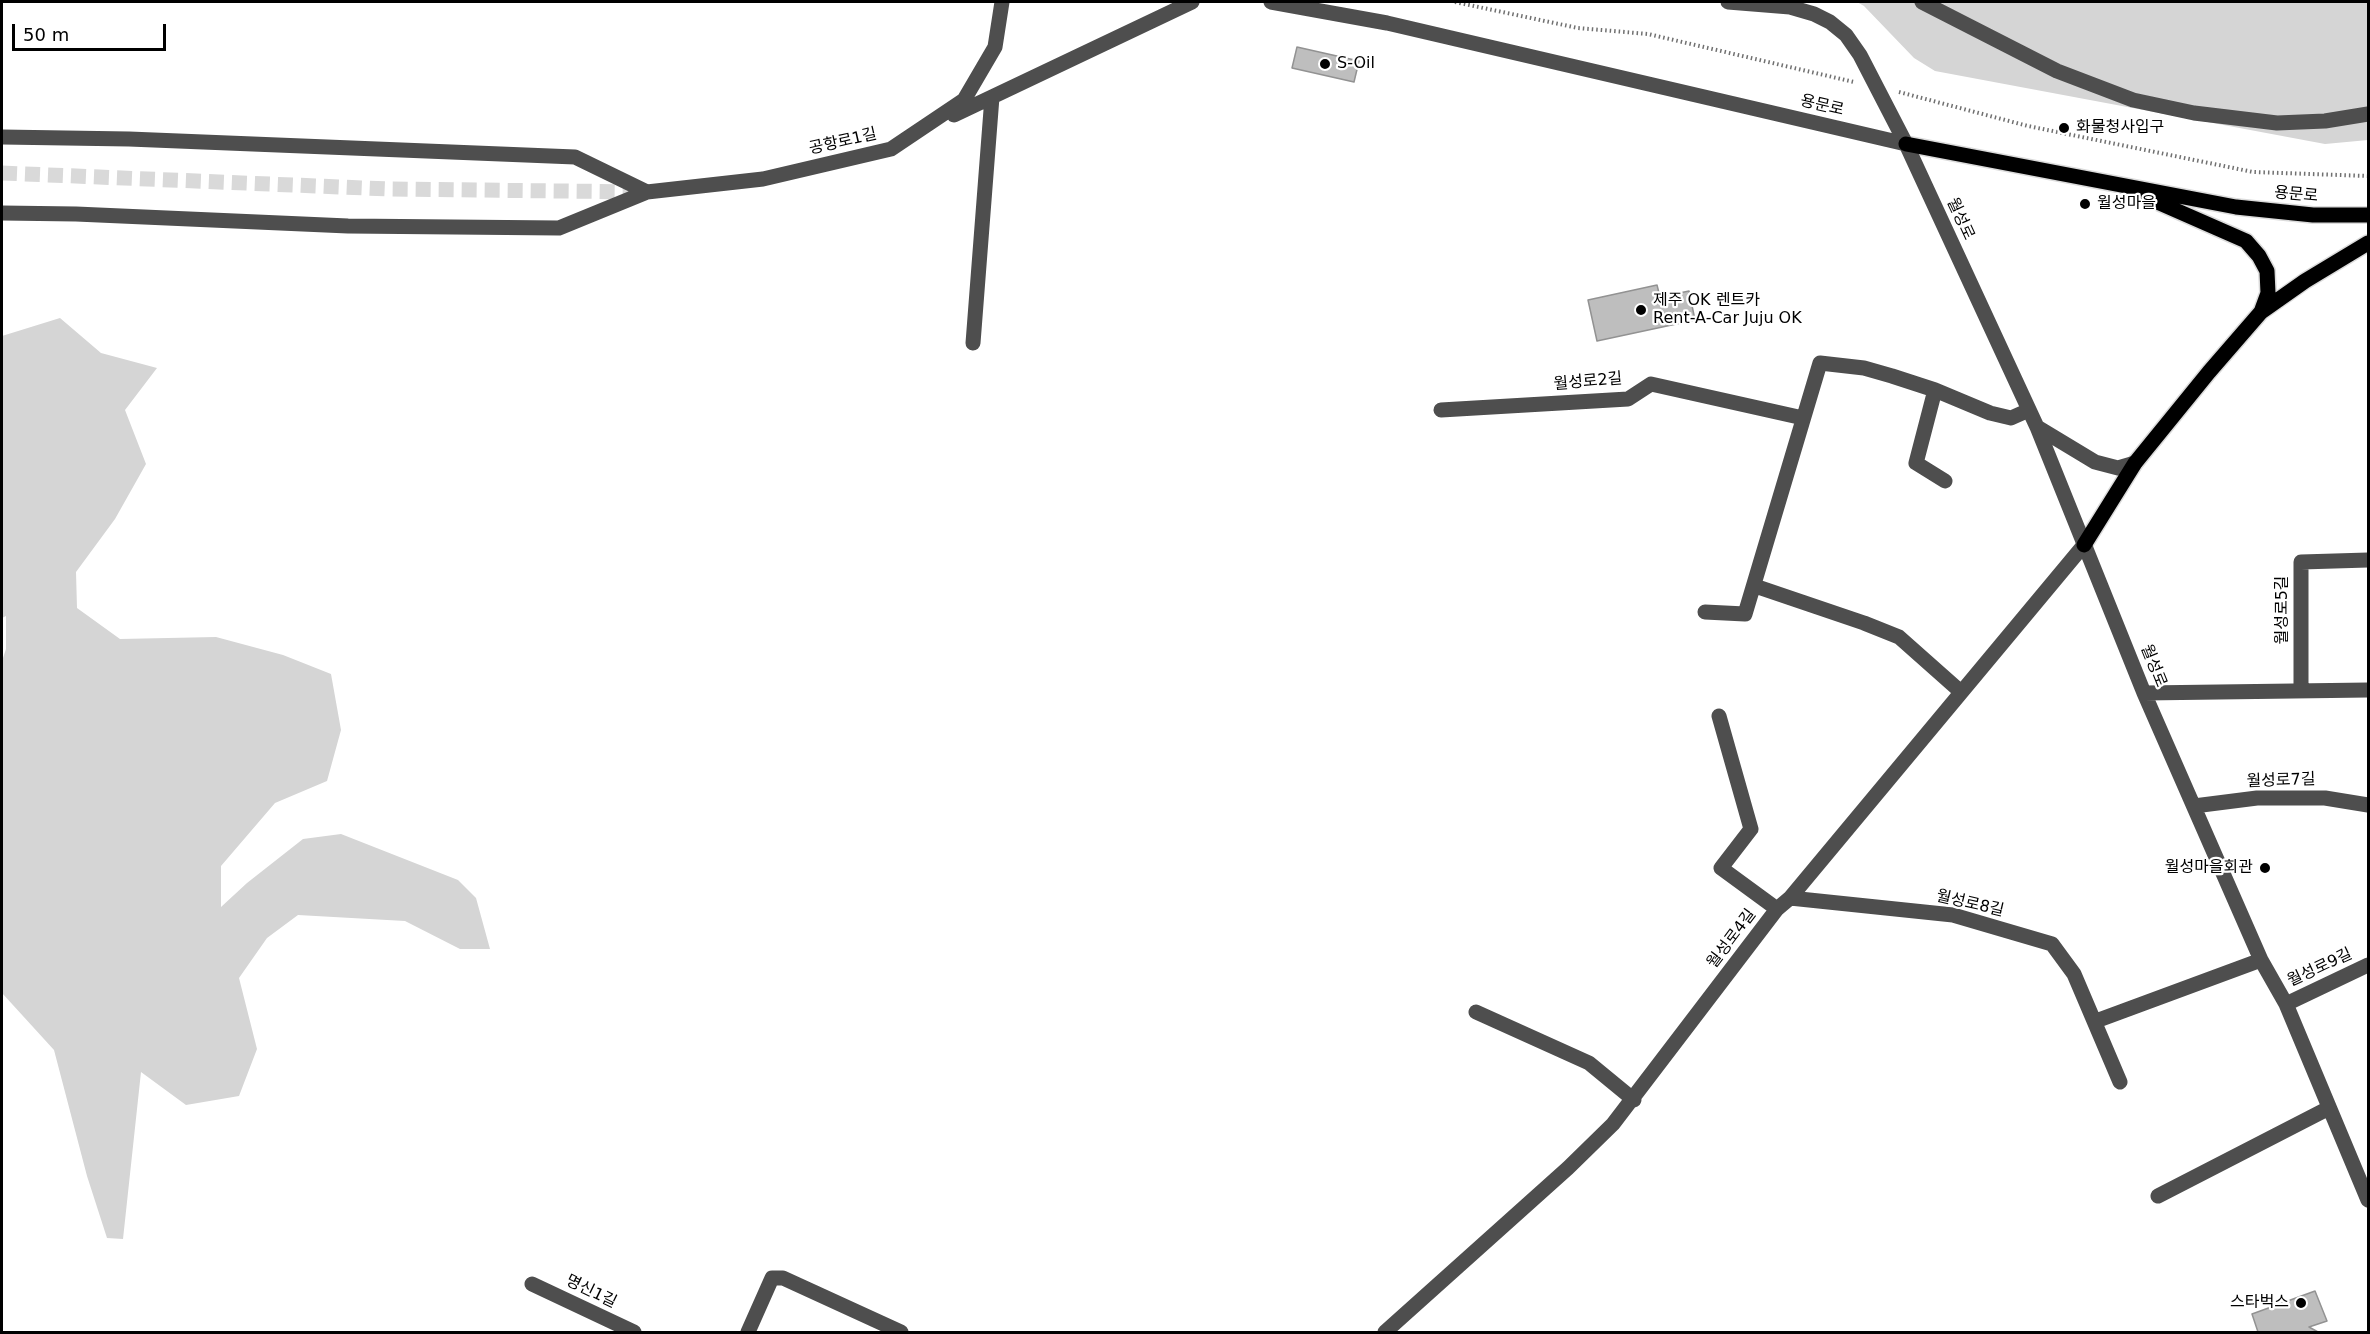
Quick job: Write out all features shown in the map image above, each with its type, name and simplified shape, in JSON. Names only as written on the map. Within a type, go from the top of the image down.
[{"type":"main road","name":"용문로","points":[[1906,144],[2236,207],[2313,215],[2368,215]]},
{"type":"main road","points":[[2123,187],[2246,241],[2259,256],[2267,271],[2268,293],[2261,312]]},
{"type":"main road","points":[[2084,545],[2135,463],[2261,312],[2305,281],[2368,243]]},
{"type":"street","name":"공항로1길","points":[[2,213],[348,226],[559,228],[647,192],[763,179],[891,149],[964,100],[996,47],[1002,2]]},
{"type":"street","points":[[910,136],[1192,2]]},
{"type":"street","name":"용문로","points":[[1271,2],[1387,23],[1906,144]]},
{"type":"street","name":"월성로","points":[[1728,2],[1790,7],[1814,14],[1830,22],[1846,35],[1860,55],[1906,144],[2037,427],[2144,693],[2261,960],[2286,1004],[2368,1200]]},
{"type":"street","points":[[1922,2],[2057,71],[2133,100],[2194,113],[2277,123],[2325,122],[2368,114]]},
{"type":"street","points":[[974,343],[992,97]]},
{"type":"street","points":[[2,137],[129,139],[575,157],[647,192]]},
{"type":"street","points":[[1705,612],[1745,614],[1820,363],[1864,369],[1935,390],[1990,413],[2011,418],[2029,410]]},
{"type":"street","name":"월성로2길","points":[[1441,410],[1628,399],[1651,384],[1803,418]]},
{"type":"street","points":[[1935,390],[1916,463],[1945,481]]},
{"type":"street","points":[[2037,427],[2095,462],[2118,468],[2135,463]]},
{"type":"street","name":"월성로4길","points":[[1385,1332],[1568,1168],[1613,1124],[1634,1100],[1777,909],[1790,898],[2084,545]]},
{"type":"street","name":"월성로5길","points":[[2301,690],[2301,561],[2368,560]]},
{"type":"street","points":[[1755,586],[1899,637],[1961,692]]},
{"type":"street","points":[[2144,693],[2368,690]]},
{"type":"street","points":[[1719,716],[1751,829],[1721,868],[1777,909]]},
{"type":"street","name":"월성로7길","points":[[2194,806],[2256,798],[2325,798],[2368,806]]},
{"type":"street","name":"월성로8길","points":[[1790,898],[1953,915],[2052,944],[2074,974],[2096,1021],[2120,1083]]},
{"type":"street","points":[[2096,1021],[2261,960]]},
{"type":"street","name":"월성로9길","points":[[2286,1004],[2368,965]]},
{"type":"street","points":[[1476,1012],[1589,1063],[1634,1100]]},
{"type":"street","points":[[2158,1196],[2329,1108]]},
{"type":"street","points":[[748,1332],[772,1278],[783,1278],[901,1332]]},
{"type":"street","name":"명신1길","points":[[532,1284],[634,1332]]},
{"type":"path","points":[[1455,2],[1578,28],[1648,34],[1876,87],[2028,126],[2253,172],[2368,176]]},
{"type":"shaded area","points":[[1857,2],[2368,2],[2368,140],[2325,144],[1935,71],[1914,58],[1864,6]]},
{"type":"shaded area","points":[[60,318],[101,353],[157,368],[125,410],[146,464],[115,519],[76,572],[77,608],[120,639],[216,637],[283,655],[331,674],[341,730],[327,781],[275,803],[221,866],[221,907],[247,883],[303,839],[341,834],[458,880],[476,898],[490,949],[460,949],[405,921],[298,915],[267,938],[239,978],[257,1049],[239,1096],[186,1105],[141,1072],[123,1239],[107,1238],[87,1176],[54,1050],[2,993],[2,661],[6,649],[6,616],[2,618],[2,336]]},
{"type":"building","name":"S-Oil","points":[[1297,47],[1359,61],[1354,82],[1292,68]]},
{"type":"building","name":"제주 OK 렌트카 Rent-A-Car Juju OK","points":[[1657,285],[1660,297],[1689,291],[1695,320],[1597,341],[1588,300]]},
{"type":"building","name":"스타벅스","points":[[2315,1291],[2327,1321],[2309,1327],[2318,1332],[2258,1332],[2252,1314]]},
{"type":"tunnel","points":[[2,173],[389,189],[646,192]]},
{"type":"place","name":"S-Oil","points":[[1325,64]]},
{"type":"place","name":"화물청사입구","points":[[2064,128]]},
{"type":"place","name":"월성마을","points":[[2085,204]]},
{"type":"place","name":"제주 OK 렌트카 Rent-A-Car Juju OK","points":[[1641,310]]},
{"type":"place","name":"월성마을회관","points":[[2265,868]]},
{"type":"place","name":"스타벅스","points":[[2301,1303]]}]
